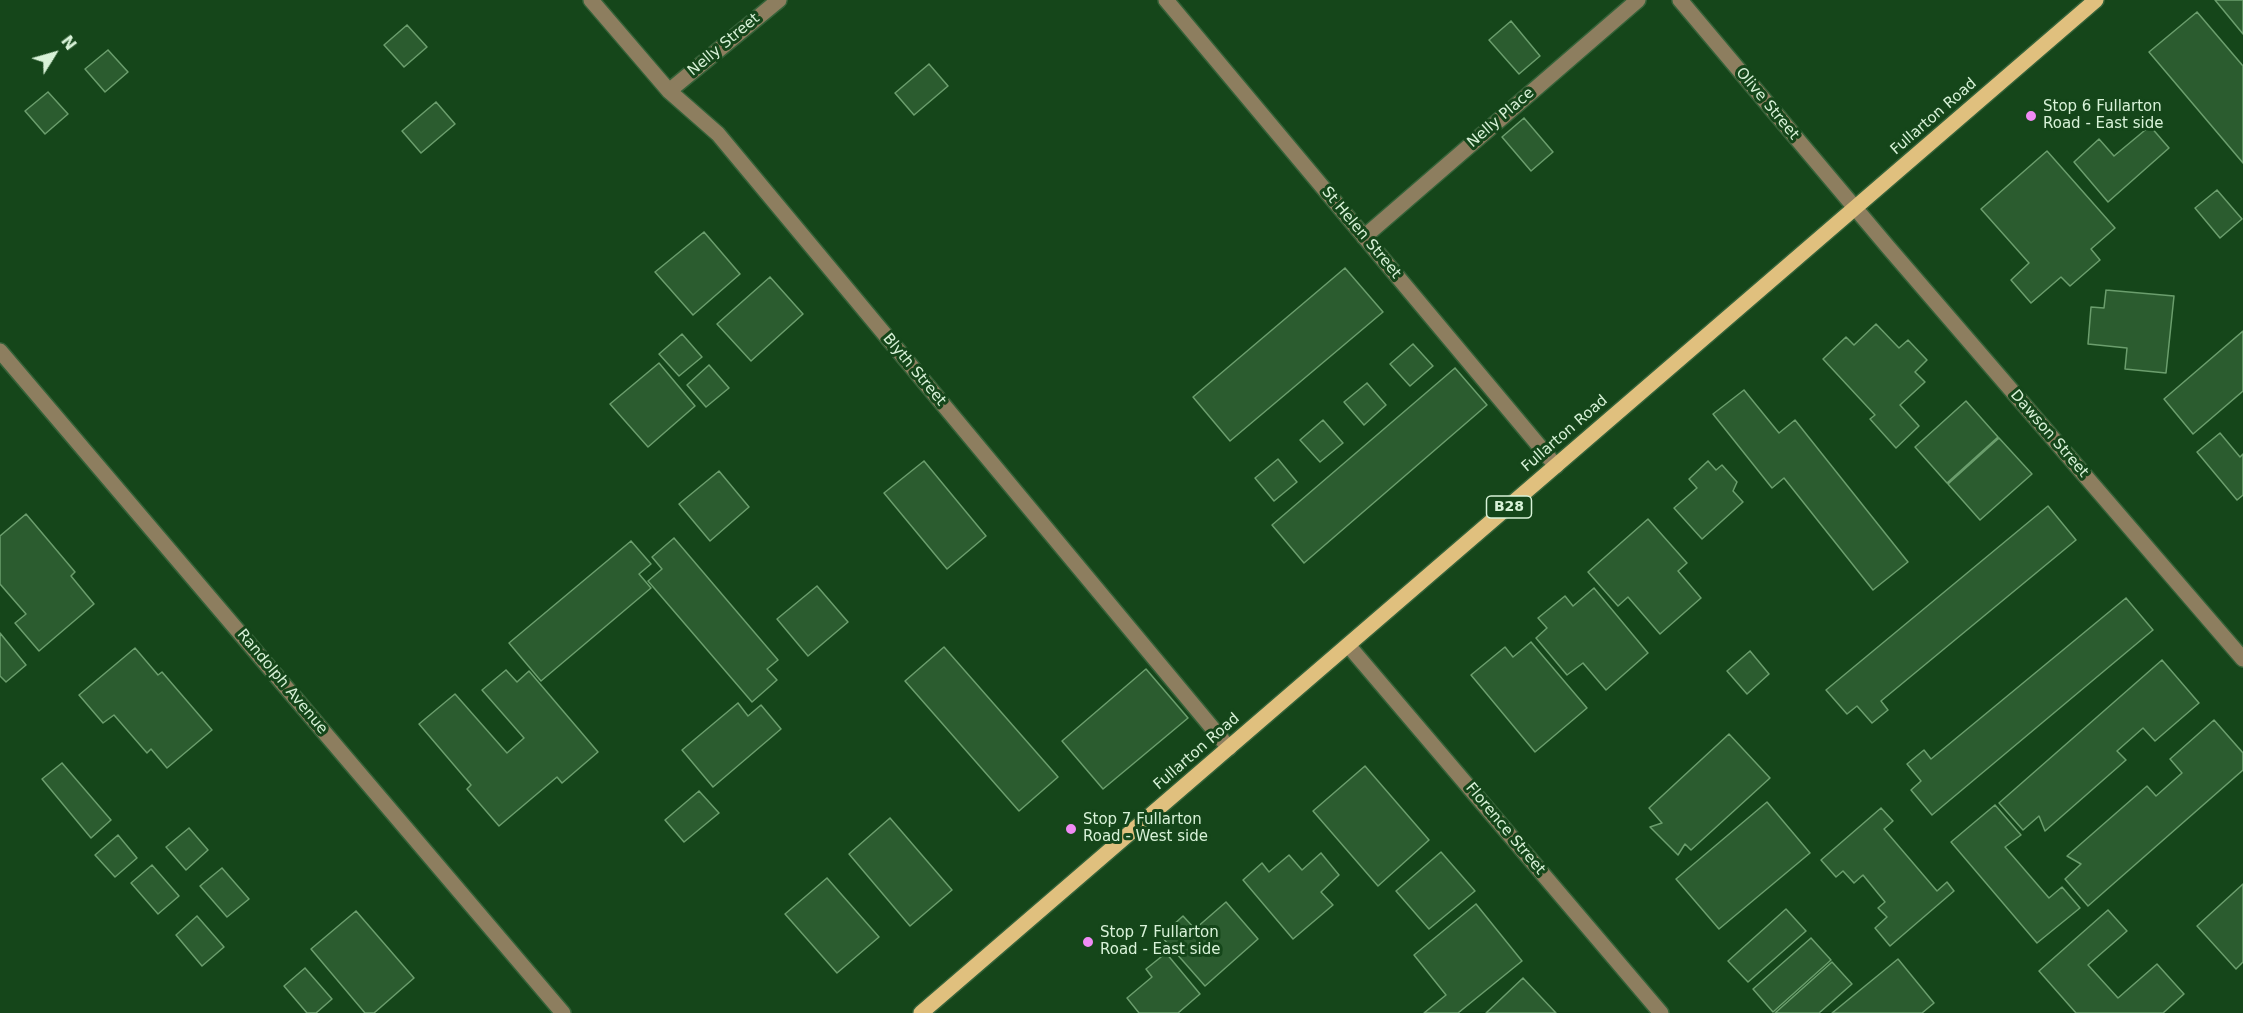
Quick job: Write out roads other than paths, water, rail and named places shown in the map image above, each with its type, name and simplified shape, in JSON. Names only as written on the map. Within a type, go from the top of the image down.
[{"type":"main road","name":"Fullarton Road","points":[[921,1013],[2096,0]]},
{"type":"street","name":"Blyth Street","points":[[591,0],[669,91],[718,134],[1229,748]]},
{"type":"street","name":"Nelly Street","points":[[669,91],[779,0]]},
{"type":"street","name":"St Helen Street","points":[[1166,0],[1556,466]]},
{"type":"street","name":"Nelly Place","points":[[1364,237],[1638,0]]},
{"type":"street","name":"Olive Street","points":[[1680,0],[1855,208]]},
{"type":"street","name":"Dawson Street","points":[[1855,208],[2243,659]]},
{"type":"street","name":"Randolph Avenue","points":[[0,351],[563,1013]]},
{"type":"street","name":"Florence Street","points":[[1348,645],[1661,1013]]},
{"type":"place","name":"Stop 6 Fullarton Road - East side","points":[[2031,116]]},
{"type":"place","name":"Stop 7 Fullarton Road - West side","points":[[1071,829]]},
{"type":"place","name":"Stop 7 Fullarton Road - East side","points":[[1088,942]]}]
